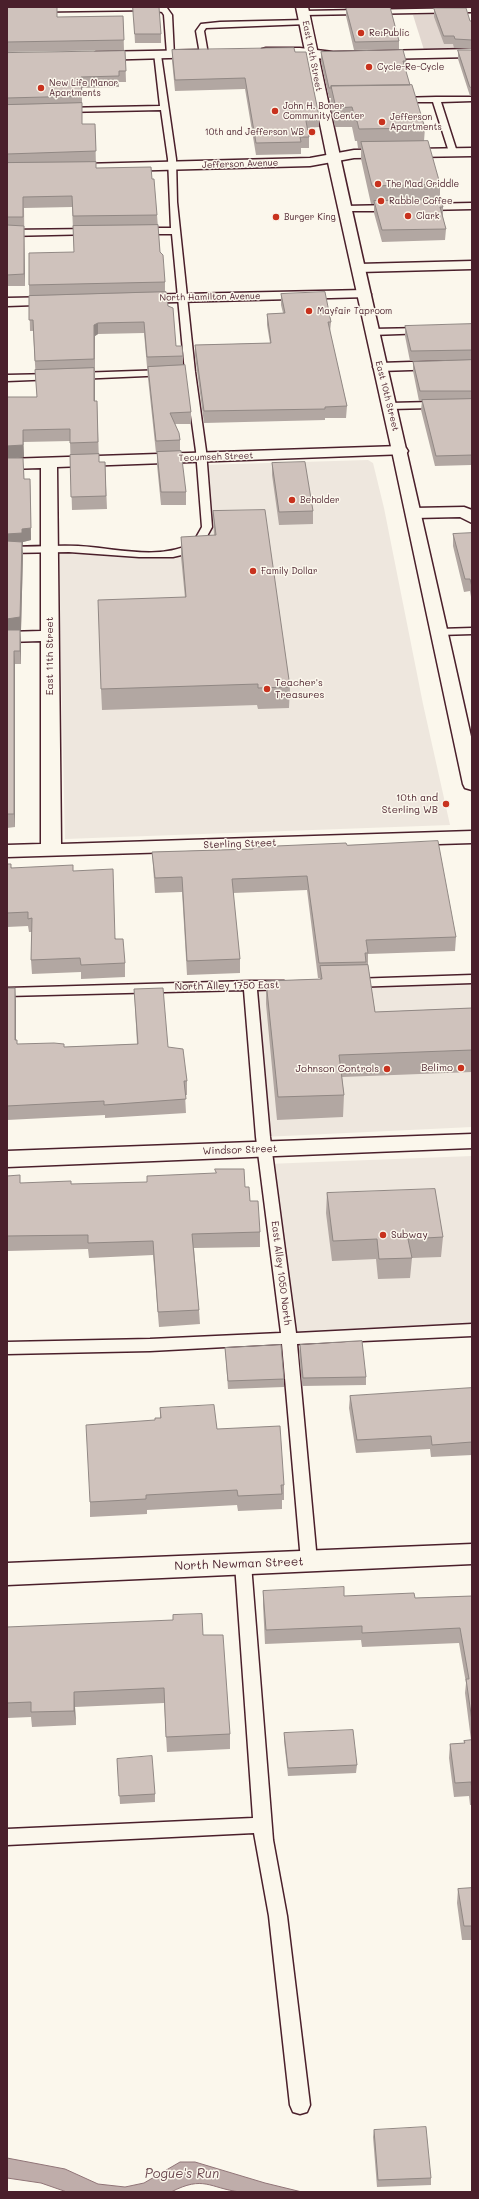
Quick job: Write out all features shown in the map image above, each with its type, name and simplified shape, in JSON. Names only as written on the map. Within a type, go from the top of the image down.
[{"type":"street","name":"East 10th Street","points":[[304,14],[312,53],[327,102],[333,158],[414,513],[471,774]]},
{"type":"street","points":[[86,56],[219,53]]},
{"type":"street","points":[[256,53],[312,53],[333,56],[472,53]]},
{"type":"street","name":"Jefferson Avenue","points":[[7,170],[310,162],[354,154],[472,152]]},
{"type":"street","points":[[359,268],[472,265]]},
{"type":"street","name":"North Hamilton Avenue","points":[[125,299],[364,294]]},
{"type":"street","points":[[7,302],[70,301]]},
{"type":"street","points":[[380,367],[472,364]]},
{"type":"street","name":"Tecumseh Street","points":[[7,464],[400,451]]},
{"type":"street","name":"East 11th Street","points":[[49,462],[51,850]]},
{"type":"street","points":[[414,513],[469,510]]},
{"type":"street","points":[[7,637],[50,636]]},
{"type":"street","name":"Sterling Street","points":[[7,851],[472,837]]},
{"type":"street","name":"Windsor Street","points":[[7,1158],[472,1141]]},
{"type":"street","name":"North Newman Street","points":[[7,1574],[472,1554]]},
{"type":"lane","points":[[7,10],[152,8],[164,10],[168,15],[171,54]]},
{"type":"lane","points":[[204,54],[200,31],[204,26],[304,14],[472,10]]},
{"type":"lane","points":[[7,550],[49,549],[166,554],[196,546],[204,536],[206,527],[201,458],[182,372],[184,298],[176,231],[172,166],[157,55]]},
{"type":"lane","points":[[436,99],[453,152]]},
{"type":"lane","points":[[391,100],[472,99]]},
{"type":"lane","points":[[54,111],[165,108]]},
{"type":"lane","points":[[418,207],[472,206]]},
{"type":"lane","points":[[345,209],[403,208]]},
{"type":"lane","points":[[130,231],[176,231]]},
{"type":"lane","points":[[7,233],[100,232]]},
{"type":"lane","points":[[372,332],[434,331]]},
{"type":"lane","points":[[7,378],[182,372]]},
{"type":"lane","points":[[390,406],[472,404]]},
{"type":"lane","points":[[439,632],[472,631]]},
{"type":"lane","points":[[342,984],[472,980]]},
{"type":"lane","name":"East Alley 1050 North","points":[[250,985],[265,1149],[289,1338],[309,1561]]},
{"type":"lane","name":"North Alley 1750 East","points":[[7,992],[296,985]]},
{"type":"lane","points":[[7,1348],[150,1345],[472,1330]]},
{"type":"lane","points":[[243,1564],[263,1825],[278,1916],[300,2105]]},
{"type":"lane","points":[[7,1837],[263,1825]]},
{"type":"shaded area","points":[[444,14],[456,50],[424,50],[413,15]]},
{"type":"shaded area","points":[[368,460],[373,463],[384,508],[423,704],[450,825],[65,839],[58,549],[136,554],[184,550],[204,537],[202,465]]},
{"type":"shaded area","points":[[472,979],[472,1127],[263,1137],[250,985]]},
{"type":"shaded area","points":[[472,1156],[472,1330],[289,1338],[267,1164]]},
{"type":"water","name":"Pogue's Run","points":[[7,2158],[65,2169],[98,2184],[125,2187],[144,2183],[180,2162],[195,2162],[265,2183],[302,2192],[248,2193],[199,2183],[191,2184],[171,2192],[67,2192],[41,2183],[7,2178]]},
{"type":"building","points":[[7,7],[57,7],[57,17],[123,16],[124,40],[7,42]]},
{"type":"building","points":[[133,7],[159,7],[161,34],[135,34]]},
{"type":"building","points":[[390,7],[399,41],[355,42],[346,8]]},
{"type":"building","points":[[434,8],[466,8],[470,21],[472,21],[472,40],[455,39],[454,36],[444,36]]},
{"type":"building","name":"John H. Boner Community Center","points":[[294,48],[295,52],[306,52],[319,116],[305,116],[309,137],[300,137],[301,142],[256,143],[245,78],[175,80],[172,50]]},
{"type":"building","points":[[403,50],[406,61],[403,61],[410,85],[331,86],[331,88],[329,88],[321,52]]},
{"type":"building","points":[[458,50],[472,50],[472,88],[470,87]]},
{"type":"building","points":[[125,51],[126,71],[119,71],[119,76],[81,77],[82,96],[7,98],[7,53]]},
{"type":"building","points":[[412,85],[425,128],[359,129],[352,107],[336,108],[331,86]]},
{"type":"building","points":[[82,103],[82,124],[95,124],[96,151],[7,154],[7,105]]},
{"type":"building","points":[[428,141],[440,184],[372,186],[361,142]]},
{"type":"building","points":[[96,162],[96,168],[151,167],[152,179],[154,179],[157,215],[73,216],[72,196],[23,197],[23,217],[7,217],[7,163]]},
{"type":"building","points":[[441,200],[443,207],[440,207],[446,229],[382,230],[374,201]]},
{"type":"building","points":[[7,225],[24,226],[24,274],[7,275]]},
{"type":"building","points":[[158,225],[160,252],[163,255],[165,282],[29,285],[29,253],[74,252],[73,226]]},
{"type":"building","points":[[166,292],[168,306],[173,308],[176,346],[182,346],[183,356],[147,357],[144,322],[98,323],[94,325],[94,359],[35,361],[33,320],[29,320],[29,296]]},
{"type":"building","points":[[325,292],[331,322],[328,322],[347,406],[325,407],[325,409],[204,411],[195,345],[271,343],[267,314],[285,313],[281,294]]},
{"type":"building","points":[[472,324],[472,350],[411,351],[405,326]]},
{"type":"building","points":[[472,360],[472,391],[420,391],[413,362]]},
{"type":"building","points":[[185,365],[191,412],[170,413],[179,433],[180,440],[156,441],[148,367]]},
{"type":"building","points":[[94,368],[94,401],[97,401],[98,442],[70,443],[70,429],[23,430],[23,445],[7,446],[7,397],[37,397],[35,370]]},
{"type":"building","points":[[472,399],[472,455],[436,456],[422,400]]},
{"type":"building","points":[[181,451],[186,492],[161,492],[157,452]]},
{"type":"building","points":[[99,454],[99,462],[105,462],[106,496],[71,497],[70,455]]},
{"type":"building","points":[[7,458],[23,458],[24,479],[30,479],[31,528],[22,529],[22,533],[7,534]]},
{"type":"building","name":"Beholder","points":[[305,462],[313,511],[279,512],[272,463]]},
{"type":"building","points":[[265,510],[290,687],[258,688],[258,684],[101,689],[98,600],[186,597],[181,537],[216,535],[213,511]]},
{"type":"building","points":[[472,533],[472,587],[470,579],[465,579],[453,534]]},
{"type":"building","points":[[7,541],[22,542],[20,617],[7,619]]},
{"type":"building","points":[[7,630],[20,630],[20,651],[14,651],[14,814],[7,814]]},
{"type":"building","points":[[438,841],[456,937],[366,940],[368,953],[365,953],[366,962],[319,963],[307,876],[232,879],[240,959],[187,961],[182,877],[155,878],[152,852],[253,849],[253,847],[346,843],[347,845]]},
{"type":"building","points":[[7,864],[11,864],[11,868],[73,865],[73,871],[113,869],[115,939],[123,939],[125,963],[81,965],[80,958],[31,960],[32,918],[28,919],[28,912],[7,913]]},
{"type":"building","points":[[368,965],[375,1012],[472,1008],[472,1050],[339,1055],[344,1095],[278,1097],[266,981],[322,979],[320,966]]},
{"type":"building","points":[[7,988],[15,988],[15,1040],[17,1040],[17,1044],[54,1043],[64,1044],[64,1047],[138,1044],[134,989],[163,988],[168,1047],[183,1049],[187,1081],[184,1081],[186,1099],[104,1105],[104,1101],[7,1106]]},
{"type":"building","points":[[215,1169],[244,1169],[245,1187],[249,1187],[250,1201],[258,1201],[260,1232],[192,1234],[199,1310],[158,1312],[153,1241],[88,1243],[88,1235],[7,1236],[7,1176],[20,1175],[20,1183],[71,1181],[71,1184],[147,1182],[147,1176],[216,1173]]},
{"type":"building","name":"Subway","points":[[435,1189],[443,1237],[408,1239],[412,1258],[379,1259],[377,1239],[333,1241],[327,1193]]},
{"type":"building","points":[[362,1341],[366,1377],[303,1378],[300,1345]]},
{"type":"building","points":[[281,1345],[284,1379],[228,1381],[225,1348]]},
{"type":"building","points":[[472,1388],[472,1442],[432,1445],[431,1436],[357,1440],[350,1396]]},
{"type":"building","points":[[214,1405],[217,1429],[280,1426],[284,1485],[281,1485],[282,1494],[238,1496],[237,1490],[146,1495],[146,1499],[90,1502],[86,1425],[155,1420],[155,1418],[161,1418],[160,1408]]},
{"type":"building","points":[[344,1587],[344,1596],[414,1593],[415,1598],[472,1596],[472,1721],[466,1679],[469,1679],[460,1628],[362,1633],[362,1626],[266,1630],[263,1591]]},
{"type":"building","points":[[202,1614],[203,1635],[223,1635],[230,1734],[166,1737],[164,1688],[74,1692],[74,1711],[31,1712],[31,1702],[7,1703],[7,1627],[173,1620],[173,1615]]},
{"type":"building","points":[[353,1730],[357,1765],[288,1768],[284,1733]]},
{"type":"building","points":[[472,1740],[472,1790],[471,1782],[455,1783],[450,1744],[465,1743],[464,1741]]},
{"type":"building","points":[[152,1756],[155,1794],[119,1796],[117,1759]]},
{"type":"building","points":[[472,1888],[472,1926],[464,1926],[458,1889]]},
{"type":"building","points":[[426,2127],[431,2178],[378,2180],[374,2130]]},
{"type":"place","name":"Re:Public","points":[[361,33]]},
{"type":"place","name":"Cycle-Re-Cycle","points":[[369,67]]},
{"type":"place","name":"New Life Manor Apartments","points":[[41,88]]},
{"type":"place","name":"John H. Boner Community Center","points":[[275,111]]},
{"type":"place","name":"Jefferson Apartments","points":[[382,122]]},
{"type":"place","name":"10th and Jefferson WB","points":[[312,132]]},
{"type":"place","name":"The Mad Griddle","points":[[378,184]]},
{"type":"place","name":"Rabble Coffee","points":[[381,201]]},
{"type":"place","name":"Clark","points":[[408,216]]},
{"type":"place","name":"Burger King","points":[[276,217]]},
{"type":"place","name":"Mayfair Taproom","points":[[309,311]]},
{"type":"place","name":"Beholder","points":[[292,500]]},
{"type":"place","name":"Family Dollar","points":[[253,571]]},
{"type":"place","name":"Teacher's Treasures","points":[[267,689]]},
{"type":"place","name":"10th and Sterling WB","points":[[446,804]]},
{"type":"place","name":"Belimo","points":[[461,1068]]},
{"type":"place","name":"Johnson Controls","points":[[387,1069]]},
{"type":"place","name":"Subway","points":[[383,1235]]}]
